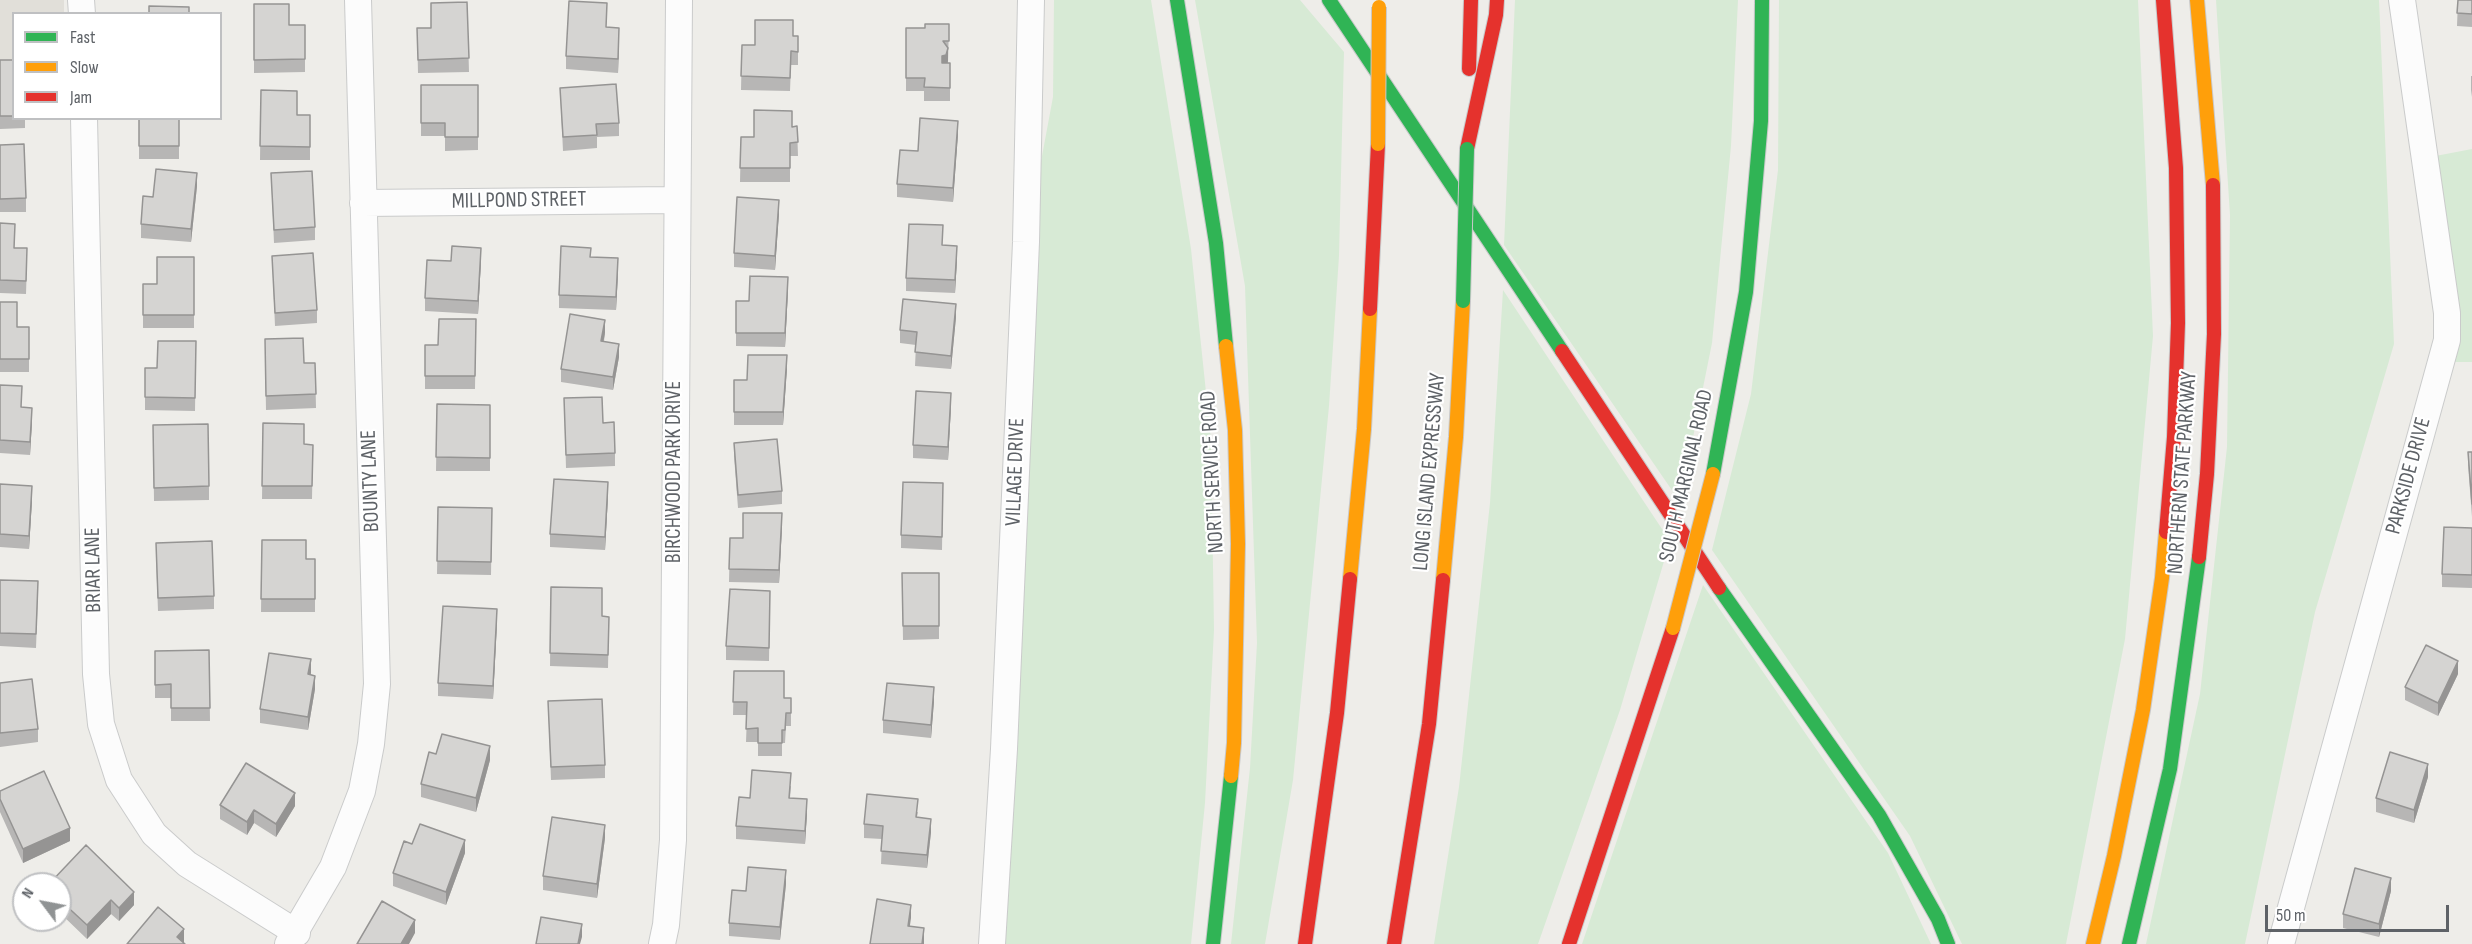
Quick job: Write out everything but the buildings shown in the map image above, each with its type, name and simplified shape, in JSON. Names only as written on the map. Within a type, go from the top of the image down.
[{"type":"main road","name":"NORTH SERVICE ROAD","points":[[1177,0],[1216,243],[1235,430],[1238,544],[1234,742],[1213,944]]},
{"type":"main road","points":[[1329,0],[1712,576],[1879,815],[1938,919],[1948,944]]},
{"type":"main road","points":[[1467,149],[1496,15],[1497,0]]},
{"type":"main road","name":"SOUTH MARGINAL ROAD","points":[[1569,944],[1673,628],[1713,474],[1746,292],[1761,121],[1762,0]]},
{"type":"main road","name":"NORTHERN STATE PARKWAY","points":[[2093,944],[2114,856],[2143,710],[2162,579],[2174,437],[2178,323],[2176,168],[2163,0]]},
{"type":"main road","name":"NORTHERN STATE PARKWAY","points":[[2129,944],[2170,769],[2197,577],[2207,474],[2214,334],[2215,256],[2213,188],[2197,0]]},
{"type":"main road","points":[[1305,944],[1337,713],[1364,429],[1378,144],[1379,3]]},
{"type":"main road","name":"LONG ISLAND EXPRESSWAY","points":[[1394,944],[1429,724],[1456,437],[1463,301],[1471,4]]},
{"type":"street","name":"BOUNTY LANE","points":[[292,938],[333,867],[362,791],[371,744],[377,684],[358,0]]},
{"type":"street","name":"BIRCHWOOD PARK DRIVE","points":[[662,944],[666,925],[673,840],[679,0]]},
{"type":"street","name":"VILLAGE DRIVE","points":[[992,944],[1005,737],[1026,242],[1031,0]]},
{"type":"street","name":"PARKSIDE DRIVE","points":[[2281,944],[2447,340],[2447,313],[2402,0]]},
{"type":"street","name":"BRIAR LANE","points":[[84,120],[96,674],[101,724],[119,780],[154,834],[187,864],[292,938]]},
{"type":"street","name":"MILLPOND STREET","points":[[363,203],[676,200]]},
{"type":"shaded area","points":[[0,0],[64,0],[64,12],[12,12],[12,64],[0,64]]},
{"type":"green space","points":[[1054,0],[1151,0],[1191,249],[1211,440],[1214,630],[1205,803],[1191,944],[992,944],[1026,242],[1053,97]]},
{"type":"green space","points":[[1195,0],[1300,0],[1344,52],[1339,256],[1329,406],[1293,780],[1265,944],[1231,944],[1250,768],[1257,643],[1245,286]]},
{"type":"green space","points":[[1515,0],[1738,0],[1731,146],[1712,343],[1680,502],[1504,245]]},
{"type":"green space","points":[[1779,0],[2138,0],[2153,336],[2125,639],[2066,944],[1962,944],[1910,836],[1712,550],[1751,394],[1778,170]]},
{"type":"green space","points":[[2216,0],[2379,0],[2394,344],[2315,612],[2245,944],[2146,944],[2200,694],[2227,447],[2230,215]]},
{"type":"green space","points":[[2472,149],[2472,362],[2441,362],[2425,158]]},
{"type":"green space","points":[[1503,290],[1670,541],[1620,710],[1538,944],[1434,944],[1459,787],[1490,503]]},
{"type":"green space","points":[[1703,585],[1888,853],[1931,944],[1582,944]]},
{"type":"traffic: fast","points":[[1177,0],[1216,243],[1226,346]]},
{"type":"traffic: fast","points":[[1329,0],[1562,351]]},
{"type":"traffic: fast","points":[[1713,474],[1746,292],[1761,121],[1762,0]]},
{"type":"traffic: fast","points":[[1463,301],[1467,149]]},
{"type":"traffic: fast","points":[[2129,944],[2170,769],[2199,557]]},
{"type":"traffic: fast","points":[[1719,588],[1879,815],[1938,919],[1948,944]]},
{"type":"traffic: fast","points":[[1213,944],[1231,776]]},
{"type":"traffic: slow","points":[[2197,0],[2213,185]]},
{"type":"traffic: slow","points":[[1378,144],[1379,7]]},
{"type":"traffic: slow","points":[[1443,580],[1456,437],[1463,301]]},
{"type":"traffic: slow","points":[[1350,579],[1364,429],[1370,309]]},
{"type":"traffic: slow","points":[[1226,346],[1235,430],[1238,544],[1234,743],[1231,776]]},
{"type":"traffic: slow","points":[[1673,628],[1713,474]]},
{"type":"traffic: slow","points":[[2093,944],[2114,856],[2143,710],[2162,578],[2166,532]]},
{"type":"traffic: jam","points":[[1469,69],[1471,0]]},
{"type":"traffic: jam","points":[[1467,149],[1496,15],[1497,0]]},
{"type":"traffic: jam","points":[[2163,0],[2176,168],[2178,323],[2174,437],[2166,532]]},
{"type":"traffic: jam","points":[[1370,309],[1378,144]]},
{"type":"traffic: jam","points":[[2199,557],[2207,474],[2214,334],[2213,185]]},
{"type":"traffic: jam","points":[[1562,351],[1719,588]]},
{"type":"traffic: jam","points":[[1305,944],[1337,713],[1350,579]]},
{"type":"traffic: jam","points":[[1394,944],[1429,724],[1443,580]]},
{"type":"traffic: jam","points":[[1569,944],[1673,628]]}]
